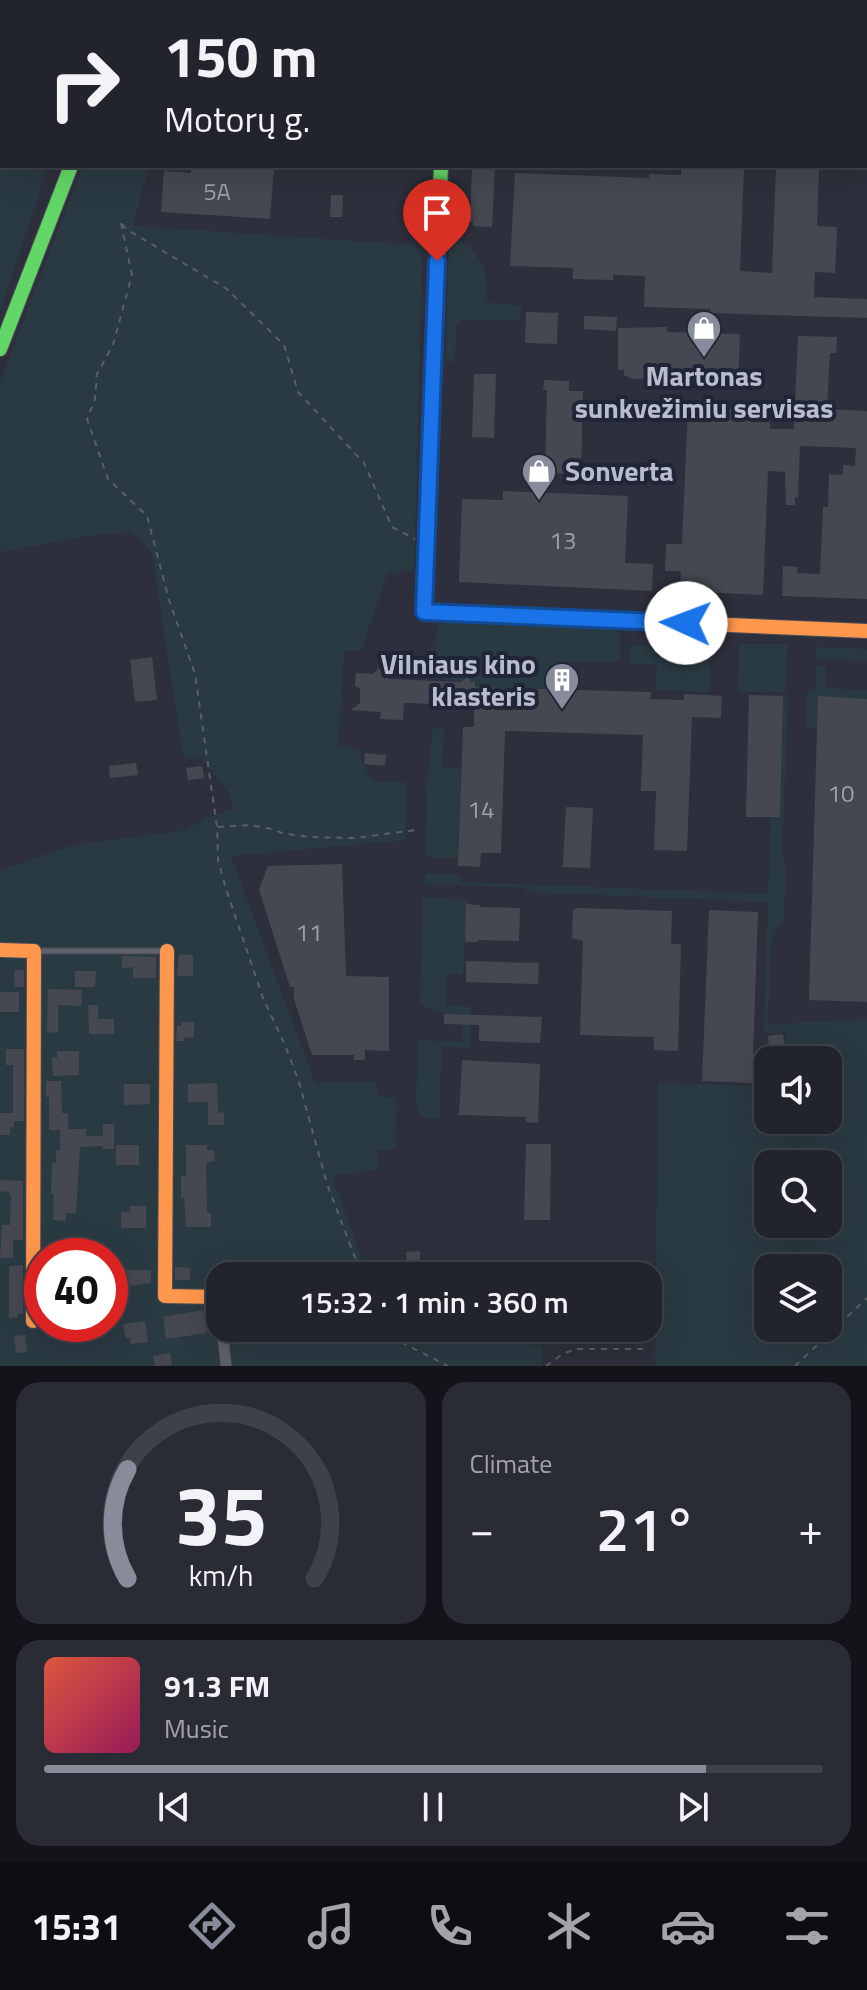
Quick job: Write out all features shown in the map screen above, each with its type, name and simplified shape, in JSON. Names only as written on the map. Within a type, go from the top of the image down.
[{"type":"street","points":[[0,349],[70,168]]},
{"type":"street","points":[[441,168],[424,612],[867,631]]},
{"type":"street","points":[[0,950],[34,951],[33,1238]]},
{"type":"street","points":[[167,951],[165,1296],[206,1297]]},
{"type":"street","points":[[223,1342],[226,1366]]},
{"type":"lane","points":[[34,951],[167,951]]},
{"type":"path","points":[[357,1262],[327,1184],[299,1082],[263,998],[226,889],[218,860],[217,827],[195,674],[169,600],[147,516],[108,479],[87,419],[95,399],[97,374],[113,345],[132,275],[121,223],[126,229],[227,289],[284,345],[298,392],[364,463],[392,527],[427,545]]},
{"type":"path","points":[[217,827],[251,825],[308,837],[354,838],[416,830]]},
{"type":"path","points":[[795,1366],[867,1298]]},
{"type":"path","points":[[401,1342],[448,1366]]},
{"type":"path","points":[[546,1366],[564,1353],[577,1349],[644,1349]]},
{"type":"shaded area","points":[[0,168],[47,168],[0,311]]},
{"type":"shaded area","points":[[82,168],[148,168],[133,226],[413,245],[422,253],[414,570],[387,574],[361,651],[344,651],[338,745],[361,750],[361,761],[373,781],[407,783],[405,840],[231,856],[315,1083],[376,1081],[378,1097],[397,1097],[395,1149],[377,1150],[379,1170],[332,1176],[363,1262],[206,1262],[206,1342],[510,1342],[542,1346],[541,1366],[0,1366],[0,870],[73,845],[188,830],[203,819],[233,809],[226,789],[204,761],[183,756],[152,554],[141,539],[128,532],[0,552],[0,382]]},
{"type":"shaded area","points":[[456,240],[470,246],[485,269],[487,301],[522,306],[520,320],[460,320],[456,326],[455,359],[452,362],[446,355],[449,243]]},
{"type":"shaded area","points":[[446,622],[614,629],[620,634],[620,659],[615,663],[557,661],[555,689],[475,687],[475,682],[467,678],[464,682],[446,681],[435,648],[438,626]]},
{"type":"shaded area","points":[[739,644],[787,644],[786,692],[738,692]]},
{"type":"shaded area","points":[[630,645],[711,647],[710,692],[656,690],[657,665],[629,663]]},
{"type":"shaded area","points":[[817,647],[867,649],[867,661],[816,659]]},
{"type":"shaded area","points":[[816,667],[826,667],[825,688],[867,690],[867,699],[819,697],[817,728],[806,727],[807,691],[815,691]]},
{"type":"shaded area","points":[[783,696],[788,696],[782,855],[786,867],[784,920],[771,939],[768,1025],[867,1019],[867,1366],[655,1366],[655,1342],[662,1342],[662,1262],[656,1262],[658,1083],[754,1086],[754,1134],[842,1134],[842,1046],[787,1046],[786,1032],[764,1034],[768,902],[526,892],[526,888],[425,884],[425,873],[460,874],[460,882],[768,894],[771,817],[780,817]]},
{"type":"shaded area","points":[[433,728],[444,729],[442,767],[461,768],[458,858],[426,857],[427,786]]},
{"type":"shaded area","points":[[423,897],[467,900],[463,975],[447,974],[446,1005],[471,1007],[470,1048],[442,1047],[439,1118],[419,1114],[416,1105],[418,1040],[462,1042],[463,1014],[441,1012],[421,1004]]},
{"type":"building","points":[[191,168],[274,169],[270,219],[161,212],[164,171],[191,173]]},
{"type":"building","points":[[472,168],[495,168],[492,227],[473,226],[470,222]]},
{"type":"building","points":[[681,168],[744,168],[740,271],[772,273],[776,168],[819,170],[817,226],[837,227],[835,273],[815,272],[814,297],[867,299],[867,318],[710,313],[710,309],[644,307],[645,276],[613,275],[613,280],[573,279],[573,268],[510,266],[515,173],[649,178],[649,174],[681,175]]},
{"type":"building","points":[[331,195],[343,195],[342,217],[330,217]]},
{"type":"building","points":[[526,312],[558,313],[557,344],[525,343]]},
{"type":"building","points":[[584,316],[617,317],[616,331],[584,329]]},
{"type":"building","points":[[667,327],[667,332],[740,334],[738,386],[668,384],[668,378],[633,379],[624,375],[624,370],[618,370],[618,328]]},
{"type":"building","points":[[798,336],[837,337],[836,353],[830,353],[827,409],[867,411],[867,599],[782,596],[783,566],[798,567],[797,573],[820,574],[823,507],[828,507],[829,474],[843,475],[843,465],[855,466],[856,448],[800,446],[795,505],[786,505],[785,472],[768,471],[763,595],[680,591],[681,571],[665,571],[666,544],[682,544],[688,406],[770,410],[770,429],[794,429]]},
{"type":"building","points":[[474,374],[496,374],[494,438],[472,437]]},
{"type":"building","points":[[544,380],[569,381],[569,391],[583,391],[581,474],[545,473],[547,390],[543,390]]},
{"type":"building","points":[[503,491],[628,496],[625,563],[653,564],[652,591],[459,582],[462,499],[503,500]]},
{"type":"building","points":[[152,657],[157,700],[135,702],[130,660]]},
{"type":"building","points":[[379,668],[389,679],[461,682],[468,677],[475,682],[475,687],[651,692],[650,699],[684,700],[684,694],[722,696],[721,718],[692,717],[687,851],[654,850],[656,791],[641,791],[643,735],[505,731],[501,853],[481,853],[480,867],[458,866],[463,727],[474,727],[474,705],[404,703],[403,720],[380,719],[381,712],[351,710],[360,703],[360,688],[355,686],[356,673],[373,674]]},
{"type":"building","points":[[749,695],[783,696],[780,817],[746,817]]},
{"type":"building","points":[[818,696],[867,699],[867,1002],[809,1000]]},
{"type":"building","points":[[365,753],[386,755],[385,766],[364,764]]},
{"type":"building","points":[[136,763],[138,775],[110,778],[109,766]]},
{"type":"building","points":[[202,766],[204,778],[188,780],[186,768]]},
{"type":"building","points":[[566,807],[593,808],[590,868],[563,867]]},
{"type":"building","points":[[342,864],[346,976],[389,977],[389,1051],[365,1050],[365,1060],[354,1060],[354,1055],[312,1055],[294,999],[294,987],[290,987],[259,890],[268,866]]},
{"type":"building","points":[[466,904],[520,908],[519,941],[465,942]]},
{"type":"building","points":[[573,909],[672,911],[671,944],[681,944],[678,1051],[654,1050],[654,1037],[580,1035],[583,941],[572,938]]},
{"type":"building","points":[[709,910],[758,912],[752,1083],[702,1081]]},
{"type":"building","points":[[179,954],[193,955],[193,976],[177,976]]},
{"type":"building","points":[[122,956],[156,957],[156,978],[133,978],[133,967],[122,968]]},
{"type":"building","points":[[466,961],[539,963],[538,984],[466,982]]},
{"type":"building","points":[[15,970],[24,970],[24,987],[14,987]]},
{"type":"building","points":[[75,971],[96,971],[95,987],[75,987]]},
{"type":"building","points":[[48,989],[82,990],[81,1006],[58,1005],[58,1032],[47,1033]]},
{"type":"building","points":[[0,992],[19,992],[19,1012],[0,1012]]},
{"type":"building","points":[[88,1005],[98,1005],[98,1019],[114,1019],[114,1034],[89,1034]]},
{"type":"building","points":[[444,1014],[542,1017],[540,1043],[479,1041],[479,1025],[444,1024]]},
{"type":"building","points":[[181,1022],[194,1022],[194,1037],[176,1041],[177,1026],[181,1026]]},
{"type":"building","points":[[783,1034],[785,1046],[769,1046],[768,1036]]},
{"type":"building","points":[[6,1049],[24,1049],[24,1121],[14,1121],[10,1135],[0,1135],[0,1113],[13,1113],[13,1065],[6,1065]]},
{"type":"building","points":[[57,1051],[79,1051],[79,1075],[53,1076],[52,1058],[57,1058]]},
{"type":"building","points":[[462,1060],[540,1064],[538,1123],[526,1122],[526,1117],[459,1115]]},
{"type":"building","points":[[46,1081],[61,1081],[62,1113],[68,1113],[68,1129],[86,1129],[86,1136],[103,1136],[103,1124],[114,1124],[114,1149],[80,1147],[76,1213],[66,1213],[66,1221],[53,1220],[52,1163],[56,1163],[56,1150],[60,1150],[60,1130],[49,1130]]},
{"type":"building","points":[[217,1083],[218,1113],[224,1112],[224,1125],[208,1125],[208,1102],[188,1102],[188,1084]]},
{"type":"building","points":[[124,1084],[150,1084],[150,1104],[124,1105]]},
{"type":"building","points":[[526,1144],[551,1144],[550,1220],[524,1220]]},
{"type":"building","points":[[116,1145],[139,1145],[139,1165],[116,1165]]},
{"type":"building","points":[[186,1145],[207,1145],[207,1150],[214,1150],[215,1161],[207,1162],[206,1168],[207,1213],[211,1213],[211,1227],[186,1227],[181,1176],[186,1176]]},
{"type":"building","points":[[0,1180],[23,1181],[23,1240],[13,1240],[13,1258],[0,1258],[2,1225],[10,1225],[11,1195],[9,1191],[0,1192]]},
{"type":"building","points":[[130,1206],[146,1206],[146,1228],[121,1228],[121,1212],[130,1212]]},
{"type":"building","points":[[420,1251],[420,1262],[407,1262],[406,1252]]},
{"type":"building","points":[[23,1265],[23,1314],[9,1318],[9,1266]]},
{"type":"building","points":[[175,1267],[190,1268],[190,1280],[175,1280]]},
{"type":"building","points":[[128,1270],[151,1270],[151,1283],[130,1286],[130,1295]]},
{"type":"building","points":[[203,1310],[206,1333],[166,1339],[163,1317]]},
{"type":"building","points":[[145,1321],[148,1342],[131,1344],[128,1323]]},
{"type":"building","points":[[24,1335],[27,1352],[16,1353],[14,1336]]},
{"type":"building","points":[[170,1353],[172,1365],[155,1366],[153,1356]]},
{"type":"traffic: fast","points":[[0,349],[70,168]]},
{"type":"traffic: fast","points":[[426,560],[441,168]]},
{"type":"traffic: slow","points":[[426,560],[424,612],[867,631]]},
{"type":"traffic: slow","points":[[0,950],[34,951],[33,1238]]},
{"type":"traffic: slow","points":[[167,951],[165,1296],[206,1297]]},
{"type":"place","name":"Martonas sunkvežimiu servisas","points":[[704,359]]},
{"type":"place","name":"Sonverta","points":[[539,502]]},
{"type":"place","name":"Vilniaus kino klasteris","points":[[562,711]]},
{"type":"route","points":[[437,261],[424,612],[686,623]]}]
